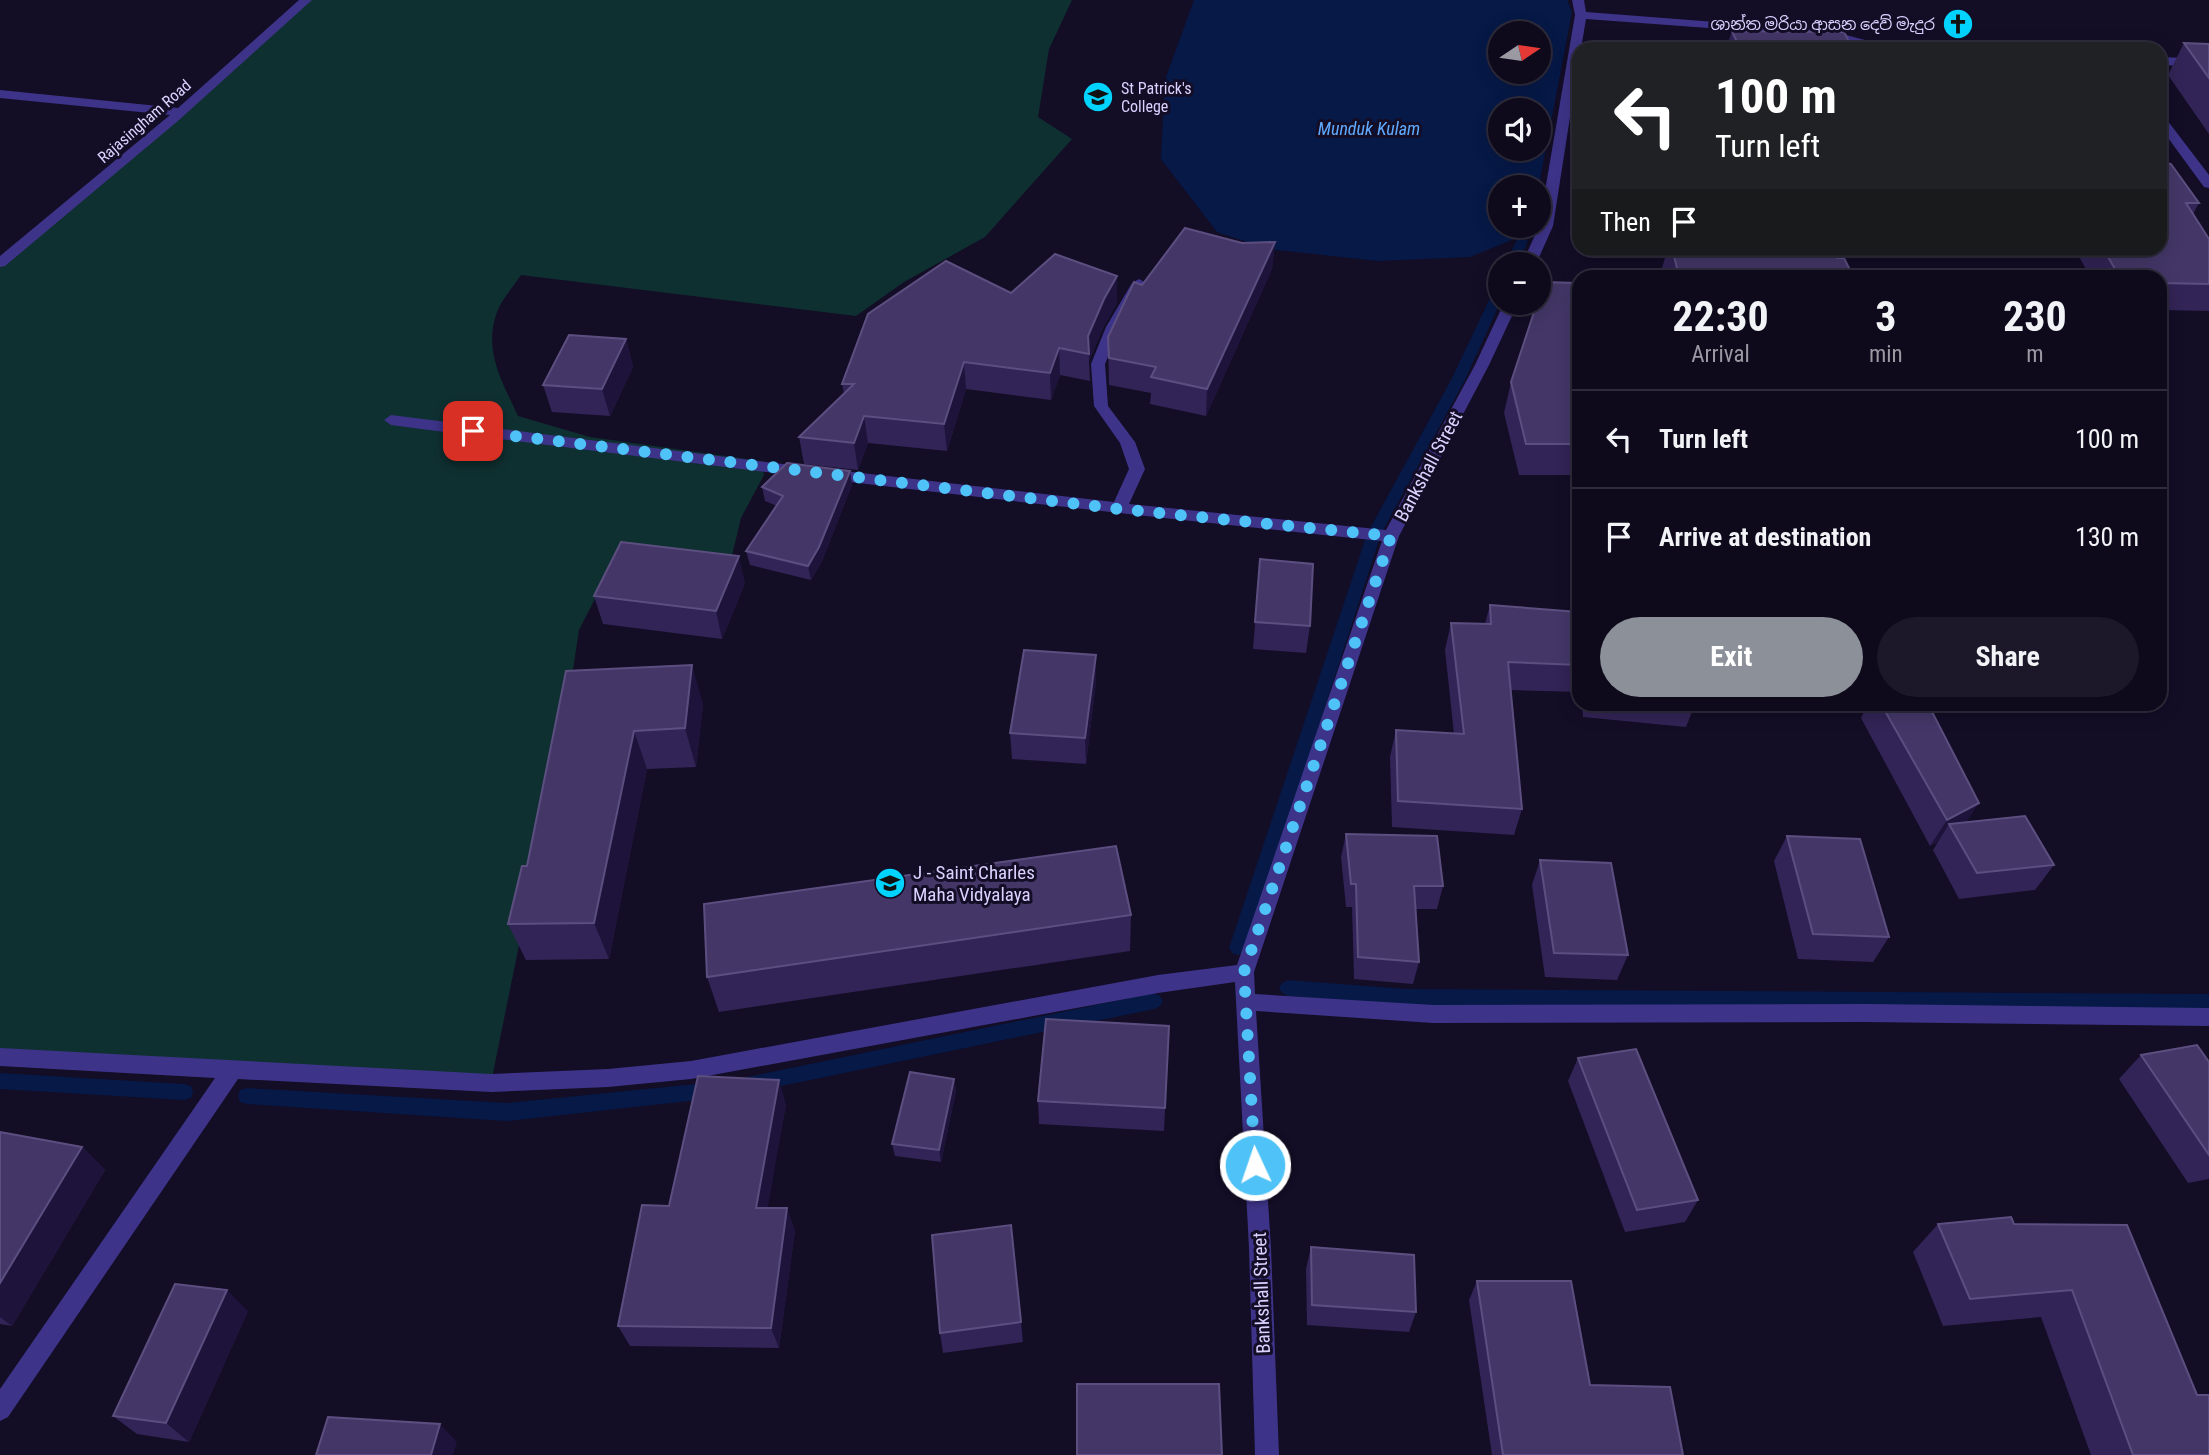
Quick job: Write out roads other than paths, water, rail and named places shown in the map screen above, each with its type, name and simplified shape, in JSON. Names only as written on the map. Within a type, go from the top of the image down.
[{"type":"street","name":"Rajasingham Road","points":[[0,263],[180,112],[306,0]]},
{"type":"street","points":[[1577,42],[1581,15],[1578,0]]},
{"type":"street","points":[[1581,15],[1832,33],[1862,42]]},
{"type":"street","points":[[2167,61],[2209,63]]},
{"type":"street","points":[[1534,252],[1546,226],[1572,69]]},
{"type":"street","points":[[0,94],[180,112]]},
{"type":"street","points":[[2167,128],[2209,184]]},
{"type":"street","points":[[1119,509],[1137,469],[1127,442],[1101,406],[1098,364],[1113,327],[1139,283]]},
{"type":"street","name":"Bankshall Street","points":[[1267,1455],[1244,972],[1391,536],[1482,365],[1505,315]]},
{"type":"street","points":[[391,420],[1119,509],[1391,536]]},
{"type":"street","points":[[0,1057],[491,1083],[608,1078],[691,1070],[1158,984],[1244,972]]},
{"type":"street","points":[[1247,1002],[1433,1014],[1839,1013],[2209,1017]]},
{"type":"street","points":[[0,1409],[233,1069]]},
{"type":"water","name":"Munduk Kulam","points":[[1194,0],[1567,0],[1572,12],[1551,122],[1551,98],[1488,98],[1488,161],[1544,161],[1541,175],[1488,175],[1488,238],[1515,238],[1470,257],[1378,261],[1268,249],[1217,232],[1161,159],[1165,80]]},
{"type":"waterway","points":[[1517,252],[1522,241]]},
{"type":"waterway","points":[[1374,534],[1458,380],[1488,315]]},
{"type":"waterway","points":[[1238,948],[1374,535]]},
{"type":"waterway","points":[[1288,988],[1406,997],[2209,1002]]},
{"type":"waterway","points":[[752,1084],[1154,1001]]},
{"type":"waterway","points":[[0,1081],[184,1092]]},
{"type":"waterway","points":[[247,1096],[507,1112],[716,1090]]},
{"type":"place","name":"ශාන්ත මරියා ආසන දෙව් මැදුර","points":[[1958,24]]},
{"type":"place","name":"St Patrick's College","points":[[1098,97]]},
{"type":"place","name":"J - Saint Charles Maha Vidyalaya","points":[[890,883]]}]
